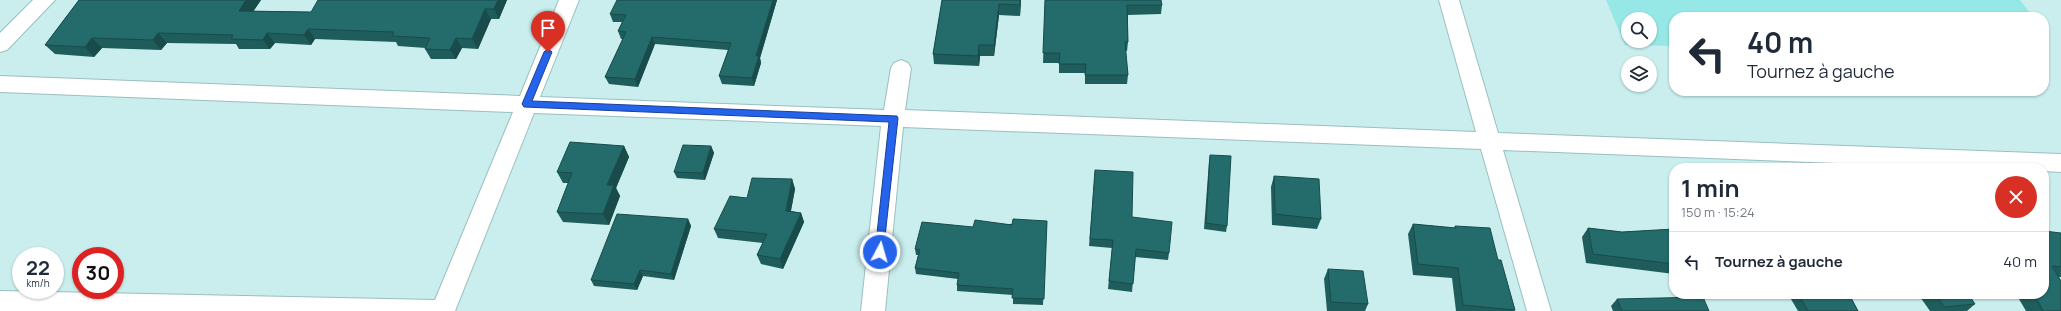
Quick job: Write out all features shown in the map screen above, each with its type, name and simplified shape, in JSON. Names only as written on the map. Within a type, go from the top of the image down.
[{"type":"street","points":[[0,34],[25,0]]},
{"type":"street","points":[[0,45],[45,0]]},
{"type":"street","points":[[443,311],[569,0]]},
{"type":"street","points":[[1449,0],[1539,311]]},
{"type":"street","points":[[873,311],[893,118],[901,68]]},
{"type":"street","points":[[0,84],[2061,163]]},
{"type":"street","points":[[0,302],[438,311]]},
{"type":"shaded area","points":[[1606,0],[2020,0],[2029,12],[1669,12],[1669,46],[1657,46],[1657,12],[1621,12],[1621,36]]},
{"type":"building","points":[[79,0],[246,0],[239,11],[311,12],[318,0],[498,0],[494,9],[485,9],[472,39],[456,38],[450,50],[425,49],[430,38],[392,36],[394,32],[308,29],[304,35],[267,33],[263,40],[231,39],[233,35],[158,33],[153,40],[92,38],[85,47],[45,45]]},
{"type":"building","points":[[617,0],[773,0],[756,56],[759,56],[752,78],[719,76],[731,43],[652,37],[635,79],[605,77],[626,32],[618,31],[626,15],[610,14]]},
{"type":"building","points":[[942,0],[1020,0],[1020,5],[999,4],[994,45],[979,45],[978,56],[933,54]]},
{"type":"building","points":[[1045,0],[1161,0],[1162,5],[1127,5],[1128,42],[1125,42],[1128,75],[1085,75],[1086,64],[1059,64],[1060,53],[1043,53]]},
{"type":"building","points":[[570,142],[624,146],[607,185],[614,185],[603,214],[557,212],[572,173],[557,172]]},
{"type":"building","points":[[683,145],[711,146],[703,173],[674,172]]},
{"type":"building","points":[[1210,155],[1231,156],[1227,226],[1206,223]]},
{"type":"building","points":[[1095,170],[1133,172],[1132,217],[1172,222],[1169,253],[1136,249],[1133,284],[1109,281],[1113,240],[1090,239]]},
{"type":"building","points":[[1274,176],[1319,179],[1321,219],[1275,214]]},
{"type":"building","points":[[752,178],[792,179],[786,211],[801,213],[780,259],[757,255],[767,234],[714,229],[730,196],[747,198]]},
{"type":"building","points":[[617,214],[688,219],[671,274],[640,270],[634,284],[591,280]]},
{"type":"building","points":[[1013,219],[1047,221],[1044,299],[1012,298],[1013,289],[957,285],[959,273],[915,268],[920,250],[915,249],[922,222],[973,227],[975,220],[1012,225]]},
{"type":"building","points":[[1413,224],[1456,228],[1455,226],[1490,228],[1498,260],[1501,260],[1515,310],[1463,305],[1458,268],[1418,264]]},
{"type":"building","points":[[1588,228],[1622,232],[1669,229],[1669,263],[1593,254]]},
{"type":"building","points":[[2049,232],[2061,233],[2061,267],[2052,266],[2061,281],[2061,311],[2043,311],[2037,299],[2049,299]]},
{"type":"building","points":[[1328,269],[1363,271],[1368,304],[1331,302]]},
{"type":"building","points":[[1669,298],[1669,299],[1704,299],[1709,311],[1622,311],[1617,299]]},
{"type":"building","points":[[1801,299],[1852,299],[1858,311],[1808,311]]},
{"type":"building","points":[[1939,299],[1972,299],[1975,304],[1944,307]]},
{"type":"route","points":[[548,52],[527,104],[893,118],[880,252]]}]
